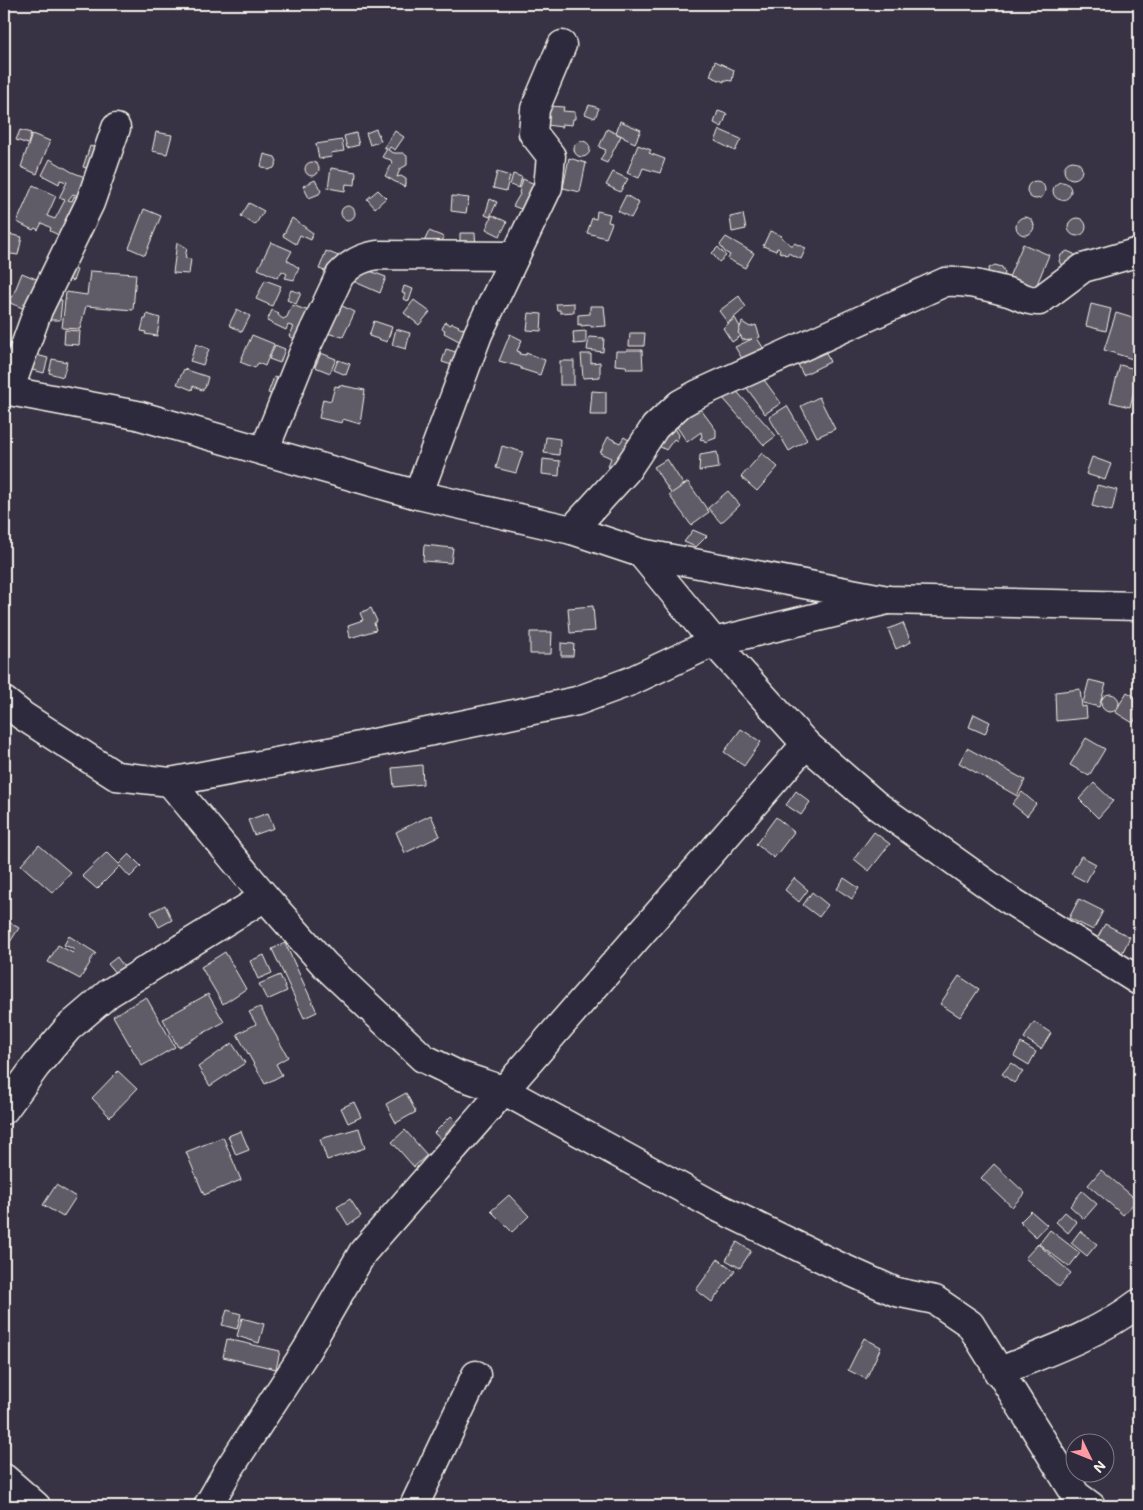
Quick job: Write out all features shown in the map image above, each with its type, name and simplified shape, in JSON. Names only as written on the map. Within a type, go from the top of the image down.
[{"type":"street","points":[[418,495],[478,334],[548,187],[551,156],[533,133],[535,109],[562,44]]},
{"type":"street","points":[[116,128],[90,204],[38,310],[6,390],[137,415],[418,495],[572,530],[641,553],[888,600],[1139,606]]},
{"type":"street","points":[[572,530],[626,471],[655,427],[680,404],[698,394],[945,282],[960,281],[1039,301],[1083,268],[1139,252]]},
{"type":"street","points":[[264,451],[303,354],[340,275],[349,265],[361,258],[377,255],[515,256]]},
{"type":"street","points":[[641,553],[714,642],[806,744],[876,805],[1008,899],[1139,981]]},
{"type":"street","points":[[4,701],[23,716],[116,776],[170,782],[350,748],[577,701],[631,681],[714,642],[888,600]]},
{"type":"street","points":[[208,1506],[229,1469],[306,1351],[363,1252],[502,1090],[806,744]]},
{"type":"street","points":[[170,782],[265,897],[325,965],[423,1058],[458,1075],[502,1090],[710,1204],[838,1266],[896,1292],[935,1300],[970,1324],[1076,1495],[1091,1506]]},
{"type":"street","points":[[4,1110],[36,1066],[68,1028],[109,993],[265,897]]},
{"type":"street","points":[[998,1372],[1072,1342],[1119,1318],[1139,1303]]},
{"type":"street","points":[[414,1506],[476,1375]]},
{"type":"street","points":[[4,1478],[36,1506]]},
{"type":"building","points":[[715,61],[734,70],[732,81],[724,80],[724,82],[710,76]]},
{"type":"building","points":[[589,105],[599,108],[595,118],[585,114]]},
{"type":"building","points":[[549,106],[564,107],[563,111],[575,112],[575,119],[573,119],[572,125],[562,124],[562,127],[546,125]]},
{"type":"building","points":[[718,111],[727,114],[722,127],[714,123]]},
{"type":"building","points":[[620,121],[641,130],[635,143],[616,133]]},
{"type":"building","points":[[376,129],[381,141],[370,145],[366,133]]},
{"type":"building","points":[[607,129],[621,136],[607,163],[600,160],[606,150],[599,147]]},
{"type":"building","points":[[20,130],[31,133],[28,144],[16,140]]},
{"type":"building","points":[[720,130],[741,139],[735,151],[715,141]]},
{"type":"building","points":[[395,131],[404,137],[395,150],[390,147],[388,150],[394,153],[403,153],[407,156],[407,165],[400,169],[397,177],[401,176],[406,179],[404,187],[385,176],[392,164],[391,160],[382,157],[387,149],[384,147]]},
{"type":"building","points":[[156,132],[172,135],[167,154],[152,151]]},
{"type":"building","points":[[356,133],[359,145],[347,148],[344,136]]},
{"type":"building","points":[[32,134],[50,141],[37,174],[21,167]]},
{"type":"building","points":[[4,140],[7,141],[4,153]]},
{"type":"building","points":[[342,140],[344,151],[331,153],[332,157],[319,159],[316,144]]},
{"type":"building","points":[[579,141],[585,141],[590,146],[588,155],[579,157],[574,152],[574,146]]},
{"type":"building","points":[[638,145],[651,150],[649,153],[665,159],[660,173],[643,168],[639,178],[627,173]]},
{"type":"building","points":[[90,146],[106,151],[98,171],[83,167]]},
{"type":"building","points":[[264,154],[275,157],[277,161],[274,168],[268,170],[261,166]]},
{"type":"building","points":[[569,158],[586,163],[580,192],[563,188]]},
{"type":"building","points":[[50,159],[72,172],[90,179],[82,197],[73,194],[68,200],[72,201],[74,196],[85,201],[65,238],[50,231],[51,228],[42,223],[38,230],[35,228],[33,230],[17,222],[33,185],[56,196],[47,216],[55,219],[65,200],[59,198],[67,182],[60,180],[59,184],[42,175]]},
{"type":"building","points":[[1073,161],[1079,164],[1082,170],[1079,176],[1073,179],[1067,176],[1064,170],[1067,164]]},
{"type":"building","points":[[309,162],[315,162],[319,169],[315,176],[309,176],[305,172],[305,166]]},
{"type":"building","points":[[331,168],[356,172],[355,185],[346,184],[345,191],[328,188]]},
{"type":"building","points":[[497,172],[510,176],[506,191],[493,188]]},
{"type":"building","points":[[613,172],[628,179],[620,192],[606,185]]},
{"type":"building","points":[[513,174],[522,177],[519,188],[510,185]]},
{"type":"building","points":[[523,179],[540,186],[528,212],[513,206],[520,194]]},
{"type":"building","points":[[315,180],[321,191],[319,194],[309,198],[303,186]]},
{"type":"building","points":[[1036,181],[1042,184],[1045,190],[1042,196],[1036,199],[1030,196],[1027,190],[1030,184]]},
{"type":"building","points":[[1062,182],[1068,185],[1071,191],[1068,197],[1062,200],[1056,197],[1053,191],[1056,185]]},
{"type":"building","points":[[378,190],[386,198],[375,208],[367,199]]},
{"type":"building","points":[[626,195],[639,203],[631,218],[618,211]]},
{"type":"building","points":[[452,196],[469,198],[466,213],[451,211]]},
{"type":"building","points":[[490,199],[497,202],[490,217],[485,215]]},
{"type":"building","points":[[249,203],[264,211],[255,225],[241,216]]},
{"type":"building","points":[[348,206],[353,208],[355,213],[353,218],[348,220],[343,218],[341,213],[343,208]]},
{"type":"building","points":[[144,209],[161,216],[145,255],[129,248]]},
{"type":"building","points":[[597,211],[610,214],[608,222],[612,223],[606,238],[587,233],[592,218],[596,219]]},
{"type":"building","points":[[743,214],[746,229],[732,232],[730,217]]},
{"type":"building","points":[[492,215],[507,222],[500,236],[486,229]]},
{"type":"building","points":[[1025,217],[1031,220],[1034,226],[1031,232],[1025,235],[1019,232],[1016,226],[1019,220]]},
{"type":"building","points":[[292,218],[313,233],[311,240],[300,235],[296,244],[283,236]]},
{"type":"building","points":[[1077,218],[1083,221],[1086,227],[1083,233],[1077,236],[1071,233],[1068,227],[1071,221]]},
{"type":"building","points":[[429,231],[444,237],[438,250],[423,244]]},
{"type":"building","points":[[770,231],[782,236],[791,245],[794,243],[806,248],[801,259],[789,252],[787,255],[779,252],[780,249],[777,248],[776,251],[763,246]]},
{"type":"building","points":[[4,233],[22,237],[18,255],[4,253]]},
{"type":"building","points":[[460,233],[475,233],[476,247],[460,248]]},
{"type":"building","points":[[726,237],[754,253],[745,268],[728,259],[730,255],[720,245]]},
{"type":"building","points":[[177,242],[187,248],[185,258],[191,259],[189,274],[173,273]]},
{"type":"building","points":[[271,242],[292,251],[287,260],[299,268],[294,280],[285,278],[287,274],[282,271],[278,278],[258,269]]},
{"type":"building","points":[[1023,244],[1049,255],[1035,289],[1009,277]]},
{"type":"building","points":[[718,247],[726,256],[719,262],[712,253]]},
{"type":"building","points":[[326,251],[341,257],[334,274],[319,269]]},
{"type":"building","points":[[1067,251],[1074,254],[1077,260],[1062,267],[1059,261],[1061,255]]},
{"type":"building","points":[[995,265],[1002,267],[1005,273],[1003,280],[987,274],[989,268]]},
{"type":"building","points":[[66,266],[77,270],[73,281],[62,277]]},
{"type":"building","points":[[362,268],[386,277],[380,293],[355,282]]},
{"type":"building","points":[[90,271],[136,274],[133,310],[86,306],[80,329],[62,328],[66,292],[87,295]]},
{"type":"building","points":[[22,273],[46,283],[35,313],[10,303]]},
{"type":"building","points":[[265,280],[281,286],[272,306],[256,299]]},
{"type":"building","points":[[404,286],[413,289],[409,301],[403,299],[405,294],[402,293]]},
{"type":"building","points":[[291,290],[301,293],[296,304],[287,300]]},
{"type":"building","points":[[739,296],[746,307],[728,323],[719,311]]},
{"type":"building","points":[[53,300],[62,300],[60,320],[50,320]]},
{"type":"building","points":[[414,300],[430,312],[419,325],[404,313]]},
{"type":"building","points":[[313,302],[303,343],[289,336],[294,327],[288,325],[286,330],[267,321],[272,310],[279,313],[278,315],[283,319],[287,317],[292,305],[309,311]]},
{"type":"building","points":[[574,303],[574,312],[560,313],[560,310],[557,310],[556,304]]},
{"type":"building","points":[[1091,304],[1111,309],[1106,331],[1086,326]]},
{"type":"building","points":[[340,305],[355,312],[343,337],[326,333]]},
{"type":"building","points":[[590,306],[604,306],[606,326],[591,327],[591,325],[578,325],[578,315],[590,314]]},
{"type":"building","points":[[237,309],[250,316],[242,332],[229,325]]},
{"type":"building","points":[[529,313],[542,314],[541,331],[527,330]]},
{"type":"building","points":[[1116,313],[1139,320],[1139,361],[1104,350]]},
{"type":"building","points":[[147,314],[160,318],[157,336],[145,334],[146,332],[141,331]]},
{"type":"building","points":[[735,318],[744,334],[732,342],[723,328]]},
{"type":"building","points":[[374,321],[392,327],[387,342],[369,336]]},
{"type":"building","points":[[445,322],[451,325],[452,323],[477,334],[472,348],[444,333],[445,330],[442,329]]},
{"type":"building","points":[[742,322],[750,327],[756,325],[760,337],[757,338],[764,349],[743,360],[735,347],[752,339],[742,340],[738,333]]},
{"type":"building","points":[[396,329],[410,333],[406,349],[392,345]]},
{"type":"building","points":[[65,330],[80,331],[79,345],[64,344]]},
{"type":"building","points":[[586,331],[586,343],[574,344],[573,332]]},
{"type":"building","points":[[630,333],[645,333],[644,346],[629,346]]},
{"type":"building","points":[[510,334],[522,340],[517,351],[520,352],[519,354],[526,355],[526,353],[545,360],[540,375],[499,361]]},
{"type":"building","points":[[252,335],[274,344],[265,366],[258,363],[255,368],[240,362]]},
{"type":"building","points":[[589,337],[604,338],[603,352],[587,350]]},
{"type":"building","points":[[196,344],[209,349],[203,365],[190,361]]},
{"type":"building","points":[[275,345],[285,349],[280,363],[269,359]]},
{"type":"building","points":[[823,346],[830,362],[803,375],[795,358]]},
{"type":"building","points":[[446,349],[459,353],[455,366],[442,362]]},
{"type":"building","points":[[642,350],[643,369],[627,369],[626,366],[615,365],[616,351]]},
{"type":"building","points":[[29,353],[48,358],[44,373],[25,368]]},
{"type":"building","points":[[321,353],[336,359],[330,373],[315,367]]},
{"type":"building","points":[[581,354],[591,354],[591,363],[600,362],[600,377],[583,378]]},
{"type":"building","points":[[52,359],[67,362],[63,377],[49,373]]},
{"type":"building","points":[[338,360],[350,364],[346,375],[334,370]]},
{"type":"building","points":[[560,361],[574,361],[574,385],[560,385]]},
{"type":"building","points":[[1120,365],[1139,370],[1130,407],[1110,402]]},
{"type":"building","points":[[184,369],[208,377],[205,388],[202,390],[193,386],[192,390],[177,384]]},
{"type":"building","points":[[759,373],[781,403],[765,414],[744,384]]},
{"type":"building","points":[[274,377],[287,382],[281,398],[268,393]]},
{"type":"building","points":[[339,385],[365,390],[360,424],[343,419],[342,423],[319,418],[323,399],[331,401],[335,386],[339,387]]},
{"type":"building","points":[[733,387],[776,436],[764,445],[722,397]]},
{"type":"building","points":[[592,391],[606,392],[606,415],[590,415]]},
{"type":"building","points":[[1139,394],[1139,415],[1133,414]]},
{"type":"building","points":[[819,397],[835,429],[817,437],[801,406]]},
{"type":"building","points":[[787,406],[807,440],[789,451],[769,417]]},
{"type":"building","points":[[699,407],[716,430],[716,438],[706,443],[700,438],[702,437],[701,432],[687,442],[677,427],[675,428],[679,435],[677,441],[674,439],[666,450],[657,445],[674,424]]},
{"type":"building","points":[[546,437],[560,439],[559,455],[544,453]]},
{"type":"building","points":[[608,437],[620,443],[624,437],[637,445],[621,472],[608,466],[611,458],[600,453]]},
{"type":"building","points":[[502,446],[523,452],[516,473],[496,468]]},
{"type":"building","points":[[717,452],[719,468],[699,471],[700,455]]},
{"type":"building","points":[[762,453],[778,467],[757,491],[741,477]]},
{"type":"building","points":[[1092,457],[1111,464],[1105,480],[1086,474]]},
{"type":"building","points":[[543,459],[560,461],[559,476],[542,474]]},
{"type":"building","points":[[667,459],[685,487],[672,495],[654,467]]},
{"type":"building","points":[[688,482],[709,512],[691,525],[669,495]]},
{"type":"building","points":[[1097,485],[1117,490],[1112,511],[1092,506]]},
{"type":"building","points":[[728,491],[740,505],[721,523],[708,508]]},
{"type":"building","points":[[693,530],[707,536],[696,547],[684,542]]},
{"type":"building","points":[[424,545],[453,548],[451,563],[423,561]]},
{"type":"building","points":[[593,606],[595,631],[570,633],[568,608]]},
{"type":"building","points":[[371,608],[377,621],[374,623],[376,630],[350,638],[348,625],[363,620],[360,613]]},
{"type":"building","points":[[903,623],[911,642],[896,649],[888,629]]},
{"type":"building","points":[[530,632],[552,632],[551,654],[530,654]]},
{"type":"building","points":[[561,643],[574,644],[573,656],[561,656]]},
{"type":"building","points":[[1089,680],[1106,684],[1099,707],[1083,703]]},
{"type":"building","points":[[1080,689],[1082,707],[1086,706],[1087,718],[1056,721],[1055,692]]},
{"type":"building","points":[[1127,692],[1139,699],[1139,713],[1133,723],[1115,712]]},
{"type":"building","points":[[1110,694],[1116,697],[1119,703],[1116,709],[1110,712],[1104,709],[1101,703],[1104,697]]},
{"type":"building","points":[[974,714],[990,722],[985,734],[969,727]]},
{"type":"building","points":[[741,729],[761,742],[744,766],[724,752]]},
{"type":"building","points":[[1086,738],[1105,749],[1089,776],[1070,765]]},
{"type":"building","points":[[967,748],[1025,780],[1017,796],[959,763]]},
{"type":"building","points":[[422,765],[423,784],[394,787],[392,768]]},
{"type":"building","points":[[1094,783],[1113,801],[1098,818],[1079,799]]},
{"type":"building","points":[[796,791],[810,802],[801,815],[786,805]]},
{"type":"building","points":[[1022,792],[1036,804],[1027,816],[1012,804]]},
{"type":"building","points":[[268,813],[274,828],[254,835],[248,820]]},
{"type":"building","points":[[431,815],[440,836],[405,853],[396,832]]},
{"type":"building","points":[[776,817],[794,832],[774,858],[756,844]]},
{"type":"building","points":[[874,832],[890,844],[869,871],[854,859]]},
{"type":"building","points":[[39,845],[71,873],[53,893],[21,865]]},
{"type":"building","points":[[107,852],[119,864],[129,854],[141,866],[130,877],[120,866],[97,889],[82,876]]},
{"type":"building","points":[[1081,856],[1096,864],[1086,882],[1071,874]]},
{"type":"building","points":[[794,878],[808,890],[799,902],[785,890]]},
{"type":"building","points":[[844,878],[859,888],[852,899],[837,889]]},
{"type":"building","points":[[812,892],[828,905],[819,917],[803,905]]},
{"type":"building","points":[[1079,899],[1103,911],[1093,930],[1069,918]]},
{"type":"building","points":[[165,905],[172,920],[159,927],[151,912]]},
{"type":"building","points":[[4,919],[19,928],[10,942],[4,938]]},
{"type":"building","points":[[1105,924],[1130,937],[1118,962],[1092,948]]},
{"type":"building","points":[[69,936],[96,953],[80,979],[48,962],[58,945],[73,953],[74,949],[64,945]]},
{"type":"building","points":[[285,943],[317,1012],[304,1018],[272,949]]},
{"type":"building","points":[[225,952],[246,989],[223,1004],[201,967]]},
{"type":"building","points":[[264,955],[272,973],[258,979],[250,961]]},
{"type":"building","points":[[117,957],[125,968],[115,973],[108,964]]},
{"type":"building","points":[[280,975],[287,991],[267,1000],[259,984]]},
{"type":"building","points":[[959,976],[979,989],[960,1017],[940,1004]]},
{"type":"building","points":[[208,994],[224,1022],[178,1047],[163,1019]]},
{"type":"building","points":[[146,997],[175,1047],[142,1066],[113,1016]]},
{"type":"building","points":[[260,1007],[288,1057],[276,1064],[282,1075],[265,1084],[237,1034],[256,1024],[249,1012]]},
{"type":"building","points":[[1034,1022],[1051,1033],[1041,1049],[1024,1038]]},
{"type":"building","points":[[232,1043],[245,1063],[210,1086],[198,1067]]},
{"type":"building","points":[[1021,1043],[1036,1052],[1029,1065],[1014,1056]]},
{"type":"building","points":[[1011,1063],[1023,1072],[1014,1083],[1002,1074]]},
{"type":"building","points":[[118,1071],[137,1089],[110,1117],[92,1098]]},
{"type":"building","points":[[406,1093],[416,1112],[396,1123],[386,1104]]},
{"type":"building","points":[[354,1102],[361,1117],[348,1123],[341,1108]]},
{"type":"building","points":[[451,1116],[464,1129],[448,1146],[434,1133]]},
{"type":"building","points":[[359,1128],[365,1148],[327,1160],[320,1139]]},
{"type":"building","points":[[405,1130],[427,1155],[414,1167],[392,1142]]},
{"type":"building","points":[[241,1131],[249,1150],[236,1155],[228,1136]]},
{"type":"building","points":[[223,1137],[241,1180],[204,1195],[186,1152]]},
{"type":"building","points":[[994,1164],[1025,1193],[1012,1207],[981,1178]]},
{"type":"building","points":[[1101,1170],[1137,1200],[1123,1215],[1088,1185]]},
{"type":"building","points":[[56,1185],[76,1197],[63,1217],[43,1205]]},
{"type":"building","points":[[1082,1191],[1097,1204],[1084,1219],[1070,1206]]},
{"type":"building","points":[[509,1195],[529,1216],[512,1232],[491,1211]]},
{"type":"building","points":[[350,1199],[361,1216],[348,1225],[337,1207]]},
{"type":"building","points":[[1031,1211],[1047,1225],[1036,1237],[1020,1222]]},
{"type":"building","points":[[1065,1212],[1077,1222],[1068,1233],[1056,1222]]},
{"type":"building","points":[[1050,1230],[1080,1253],[1069,1267],[1039,1244]]},
{"type":"building","points":[[1080,1231],[1097,1244],[1087,1256],[1071,1243]]},
{"type":"building","points":[[737,1242],[751,1251],[740,1268],[726,1260]]},
{"type":"building","points":[[1038,1244],[1071,1273],[1059,1287],[1025,1258]]},
{"type":"building","points":[[718,1259],[735,1271],[712,1302],[696,1290]]},
{"type":"building","points":[[227,1310],[241,1314],[237,1329],[222,1325]]},
{"type":"building","points":[[242,1318],[264,1324],[259,1343],[237,1336]]},
{"type":"building","points":[[864,1338],[881,1347],[866,1379],[848,1370]]},
{"type":"building","points":[[227,1339],[280,1351],[276,1369],[223,1357]]}]
